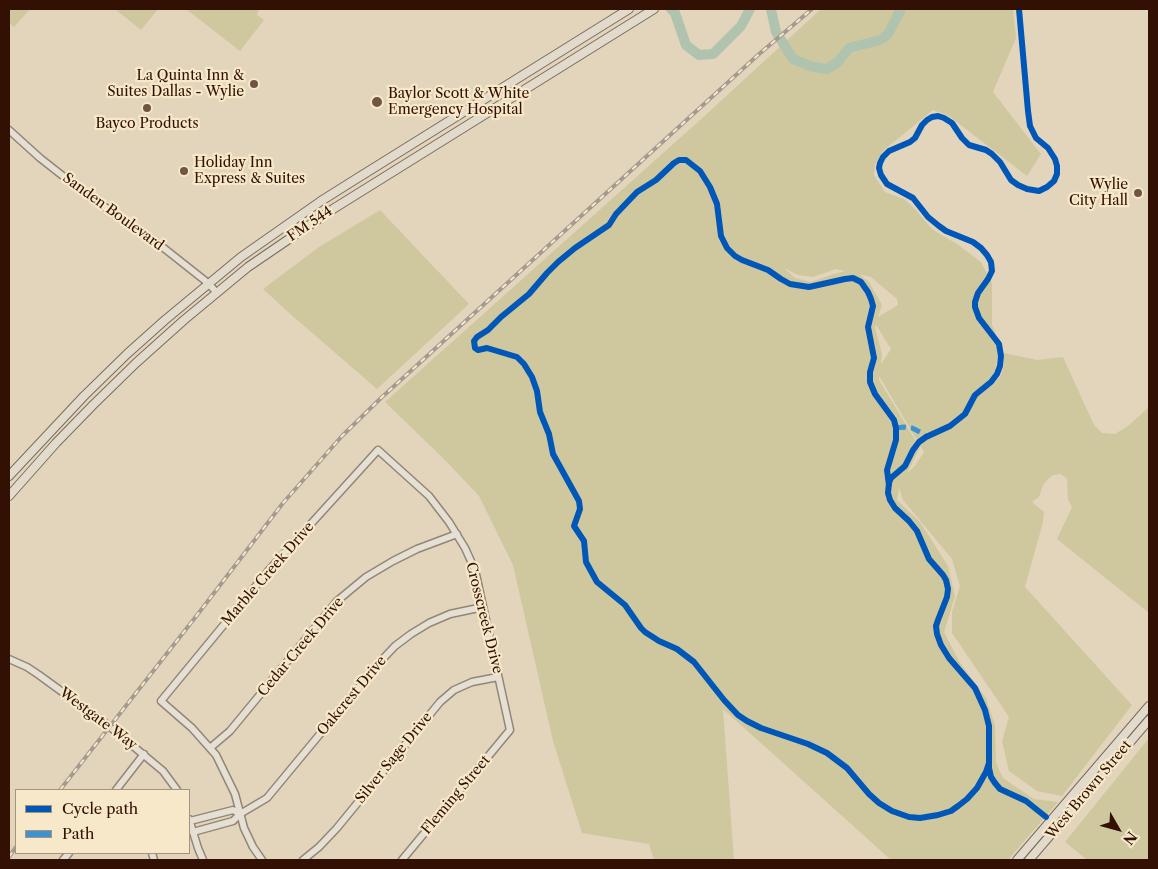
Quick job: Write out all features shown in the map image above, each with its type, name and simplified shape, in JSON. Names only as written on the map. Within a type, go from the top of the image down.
[{"type":"main road","name":"FM 544","points":[[9,476],[84,396],[127,354],[240,257],[321,201],[630,9]]},
{"type":"main road","name":"FM 544","points":[[9,496],[50,450],[136,363],[248,267],[333,209],[651,11]]},
{"type":"main road","points":[[452,119],[458,130]]},
{"type":"main road","points":[[40,442],[50,450]]},
{"type":"main road","name":"West Brown Street","points":[[1017,860],[1149,706]]},
{"type":"main road","name":"West Brown Street","points":[[1030,860],[1149,720]]},
{"type":"street","name":"Sanden Boulevard","points":[[9,130],[40,158],[82,191],[165,249],[217,293]]},
{"type":"street","name":"Crosscreek Drive","points":[[378,450],[428,496],[449,522],[465,548],[475,570],[510,730]]},
{"type":"street","name":"Marble Creek Drive","points":[[210,748],[192,728],[161,701],[269,570],[378,450]]},
{"type":"street","name":"Cedar Creek Drive","points":[[210,748],[230,731],[337,601],[366,577],[393,561],[457,534]]},
{"type":"street","name":"Oakcrest Drive","points":[[193,832],[234,821],[240,814],[267,798],[395,646],[429,623],[450,614],[483,607]]},
{"type":"street","name":"Westgate Way","points":[[9,659],[46,679],[109,726],[163,771],[176,789]]},
{"type":"street","name":"Silver Sage Drive","points":[[303,860],[319,847],[336,828],[440,702],[454,690],[472,682],[498,677]]},
{"type":"street","name":"Fleming Street","points":[[402,860],[510,730]]},
{"type":"street","points":[[210,748],[235,794],[244,828],[262,860]]},
{"type":"street","points":[[117,789],[144,754]]},
{"type":"street","points":[[190,819],[233,810],[240,814]]},
{"type":"street","points":[[190,822],[203,860]]},
{"type":"shaded area","points":[[9,9],[30,9],[14,27],[9,23]]},
{"type":"shaded area","points":[[115,9],[158,9],[141,30]]},
{"type":"shaded area","points":[[186,9],[259,9],[257,15],[264,20],[240,51]]},
{"type":"shaded area","points":[[821,9],[1013,9],[1016,38],[993,92],[1041,154],[1027,176],[949,116],[933,110],[884,150],[875,164],[874,175],[885,192],[904,199],[933,230],[957,244],[981,262],[992,283],[992,325],[995,331],[998,356],[995,370],[986,384],[972,393],[970,409],[976,397],[993,385],[1000,377],[1004,365],[1004,353],[1037,360],[1063,357],[1094,425],[1102,433],[1115,434],[1128,426],[1149,407],[1149,613],[1057,539],[1072,507],[1068,500],[1067,479],[1061,474],[1053,475],[1043,485],[1039,497],[1032,502],[1044,512],[1025,587],[1132,705],[1062,796],[1037,791],[1009,771],[1002,741],[1009,717],[952,633],[952,612],[960,586],[952,559],[903,500],[899,488],[897,500],[920,522],[948,566],[955,596],[944,632],[959,661],[986,698],[995,725],[996,763],[1003,778],[1034,799],[1058,802],[1008,860],[891,860],[723,709],[734,860],[654,860],[649,844],[582,833],[553,741],[513,565],[479,496],[385,402]],"holes":[[[784,268],[798,275],[813,277],[836,269],[845,271],[811,282],[795,278]],[[859,274],[871,277],[897,299],[898,305],[878,317],[882,305],[869,282]],[[876,325],[891,349],[881,364],[882,354]],[[879,376],[924,452],[914,467],[907,473],[920,448],[879,380]]]},
{"type":"shaded area","points":[[380,210],[469,304],[377,389],[263,289],[319,247]]},
{"type":"shaded area","points":[[1149,738],[1149,860],[1087,860],[1065,842]]},
{"type":"waterway","points":[[671,9],[675,13],[686,45],[699,55],[713,54],[741,26],[750,9]]},
{"type":"waterway","points":[[771,9],[776,32],[793,59],[813,67],[827,69],[838,62],[849,48],[880,40],[888,34],[901,9]]},
{"type":"railway","points":[[61,789],[283,503],[342,436],[381,398],[758,55],[812,9]]},
{"type":"railway","points":[[9,857],[15,848]]},
{"type":"marked path","points":[[896,428],[912,428],[926,437]]},
{"type":"cycle path","points":[[1019,9],[1030,126],[1036,138],[1048,148],[1055,159],[1057,174],[1054,181],[1039,191],[1018,185],[1011,180],[1000,162],[992,154],[986,150],[969,145],[952,123],[938,116],[927,120],[915,138],[889,151],[880,163],[881,175],[887,184],[913,198],[928,217],[946,231],[973,242],[987,255],[991,262],[992,271],[978,293],[975,307],[979,318],[999,344],[1001,356],[997,374],[991,382],[975,395],[965,414],[950,426],[919,442],[905,466],[891,478],[888,493],[895,508],[917,531],[929,559],[946,580],[947,597],[936,626],[937,634],[949,658],[975,688],[985,710],[989,726],[989,768],[991,777],[1000,789],[1026,801],[1046,817]]},
{"type":"cycle path","points":[[889,485],[887,470],[896,440],[896,428],[894,420],[875,394],[870,382],[870,372],[874,358],[868,327],[873,306],[868,292],[861,282],[853,278],[809,287],[790,284],[768,270],[735,256],[727,248],[721,236],[717,204],[710,187],[700,171],[686,160],[679,160],[674,163],[656,180],[637,192],[616,214],[609,225],[558,262],[529,294],[474,341],[475,348],[478,350],[487,348],[517,357],[532,377],[553,454],[579,501],[580,509],[574,526],[584,541],[586,562],[597,582],[625,605],[645,632],[677,649],[694,662],[738,715],[761,728],[808,744],[827,753],[847,768],[879,803],[892,811],[909,817],[920,818],[951,811],[967,799],[977,788],[989,763]]},
{"type":"place","name":"La Quinta Inn & Suites Dallas - Wylie","points":[[254,84]]},
{"type":"place","name":"Baylor Scott & White Emergency Hospital","points":[[377,102]]},
{"type":"place","name":"Bayco Products","points":[[147,108]]},
{"type":"place","name":"Holiday Inn Express & Suites","points":[[184,171]]},
{"type":"place","name":"Wylie City Hall","points":[[1138,193]]}]
